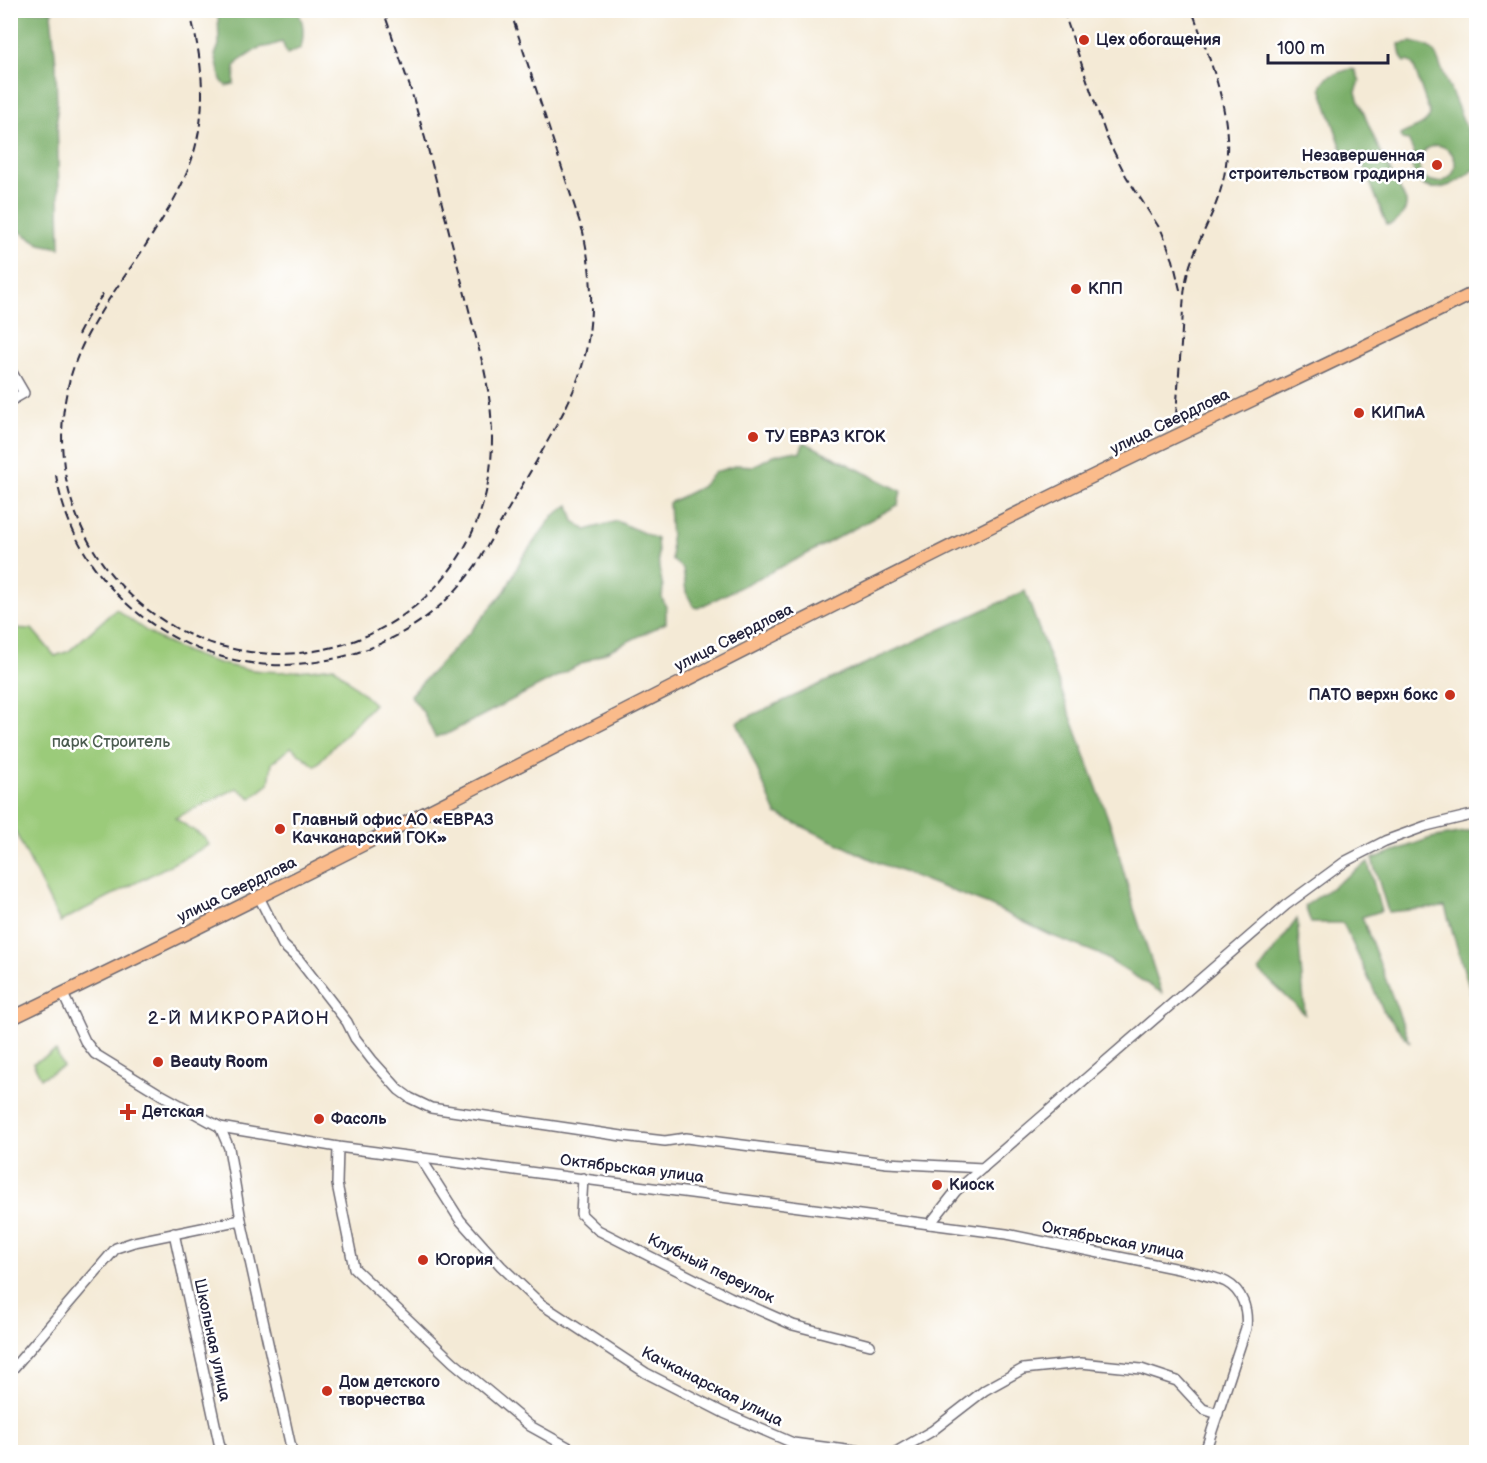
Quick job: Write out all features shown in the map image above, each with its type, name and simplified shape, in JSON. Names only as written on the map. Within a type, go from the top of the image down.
[{"type":"main road","name":"улица Свердлова","points":[[10,1019],[343,856],[1035,505],[1476,292]]},
{"type":"street","points":[[10,369],[24,393],[10,401]]},
{"type":"street","points":[[930,1224],[956,1191],[1286,905],[1347,861],[1385,842],[1426,826],[1476,814]]},
{"type":"street","points":[[260,897],[283,945],[299,960],[348,1022],[355,1038],[372,1060],[399,1090],[431,1108],[665,1142],[686,1137],[887,1163],[983,1168]]},
{"type":"street","name":"Октябрьская улица","points":[[63,994],[84,1041],[95,1054],[220,1127],[338,1147],[1006,1234],[1198,1273],[1228,1283],[1243,1298],[1248,1316],[1218,1414]]},
{"type":"street","points":[[220,1127],[229,1148],[241,1220],[292,1452]]},
{"type":"street","points":[[338,1147],[337,1184],[354,1268],[453,1362],[531,1426],[577,1452]]},
{"type":"street","name":"Качканарская улица","points":[[420,1157],[460,1220],[501,1266],[541,1304],[646,1373],[724,1413],[793,1443],[861,1452]]},
{"type":"street","name":"Клубный переулок","points":[[583,1178],[581,1214],[598,1230],[730,1297],[793,1325],[870,1345]]},
{"type":"street","points":[[10,1372],[116,1248],[174,1233],[241,1220]]},
{"type":"street","name":"Школьная улица","points":[[174,1233],[221,1452]]},
{"type":"street","points":[[896,1452],[932,1431],[985,1390],[1023,1370],[1081,1363],[1141,1369],[1177,1381],[1203,1409],[1218,1414],[1204,1452]]},
{"type":"green space","points":[[10,11],[53,11],[51,14],[56,64],[60,248],[40,244],[11,226]]},
{"type":"green space","points":[[217,11],[296,11],[302,23],[301,48],[287,54],[282,42],[259,48],[238,62],[235,67],[234,84],[226,86],[221,80],[215,55],[219,45]]},
{"type":"green space","points":[[1412,42],[1427,46],[1435,53],[1476,151],[1476,168],[1450,185],[1436,188],[1421,184],[1411,165],[1415,155],[1408,140],[1402,139],[1401,135],[1424,124],[1430,114],[1414,67],[1412,63],[1405,62],[1402,58],[1399,44]],"holes":[[[1437,145],[1446,148],[1455,160],[1452,174],[1441,182],[1425,178],[1419,168],[1424,151]]]},
{"type":"green space","points":[[1350,69],[1355,70],[1360,81],[1356,92],[1377,145],[1406,201],[1401,216],[1387,225],[1361,160],[1348,161],[1345,158],[1321,88],[1328,77]]},
{"type":"green space","points":[[804,442],[901,491],[898,505],[805,555],[698,608],[694,607],[686,592],[683,569],[672,560],[669,503],[701,487],[715,472],[738,465],[754,466],[774,455],[791,451],[800,452]]},
{"type":"green space","points":[[569,505],[574,521],[586,530],[617,521],[657,539],[666,623],[573,668],[447,734],[435,737],[423,712],[410,695],[471,631],[505,591],[522,558],[553,516]]},
{"type":"green space","points":[[1025,591],[1112,829],[1134,909],[1162,993],[1099,954],[1050,935],[989,905],[879,863],[776,814],[737,722]]},
{"type":"green space","name":"парк Строитель","points":[[116,609],[166,643],[222,664],[273,672],[334,667],[374,704],[315,766],[291,747],[272,763],[269,784],[251,798],[237,788],[175,818],[205,838],[209,845],[60,922],[11,823],[11,628],[32,629],[55,656],[69,651]]},
{"type":"green space","points":[[1476,830],[1476,1010],[1445,907],[1388,912],[1372,859],[1431,838]]},
{"type":"green space","points":[[1368,862],[1381,911],[1362,917],[1410,1043],[1384,1012],[1343,923],[1311,923],[1305,906]]},
{"type":"green space","points":[[1297,919],[1305,1014],[1259,971]]},
{"type":"green space","points":[[56,1051],[63,1067],[41,1078],[33,1063]]},
{"type":"railway","points":[[189,10],[198,52],[202,94],[198,136],[193,156],[171,206],[99,315],[76,360],[64,407],[63,455],[72,503],[81,526],[98,556],[119,584],[159,618],[174,627],[219,646],[266,654],[312,651],[356,640],[397,619],[433,590],[462,552],[487,490],[492,438],[490,404],[484,369],[427,145],[410,87],[383,10]]},
{"type":"railway","points":[[56,475],[66,513],[82,548],[104,580],[131,607],[162,630],[196,648],[233,660],[286,665],[334,659],[360,652],[407,630],[448,598],[466,579],[481,557],[561,417],[581,370],[589,331],[590,272],[583,232],[510,10]]},
{"type":"railway","points":[[1063,10],[1107,138],[1126,176],[1162,232],[1173,260],[1181,294]]},
{"type":"railway","points":[[1176,416],[1186,282],[1190,265],[1219,195],[1225,171],[1227,147],[1222,101],[1192,10]]},
{"type":"railway","points":[[78,335],[103,294]]},
{"type":"place","name":"Цех обогащения","points":[[1084,40]]},
{"type":"place","name":"Незавершенная строительством градирня","points":[[1437,165]]},
{"type":"place","name":"КПП","points":[[1076,289]]},
{"type":"place","name":"КИПиА","points":[[1359,413]]},
{"type":"place","name":"ТУ ЕВРАЗ КГОК","points":[[753,437]]},
{"type":"place","name":"ПАТО верхн бокс","points":[[1450,695]]},
{"type":"place","name":"Главный офис АО «ЕВРАЗ Качканарский ГОК»","points":[[280,829]]},
{"type":"place","name":"Beauty Room","points":[[158,1062]]},
{"type":"place","name":"Детская","points":[[128,1112]]},
{"type":"place","name":"Фасоль","points":[[319,1119]]},
{"type":"place","name":"Киоск","points":[[937,1185]]},
{"type":"place","name":"Югория","points":[[423,1260]]},
{"type":"place","name":"Дом детского творчества","points":[[327,1391]]},
{"type":"district","name":"2-Й МИКРОРАЙОН","points":[[239,1018]]}]
